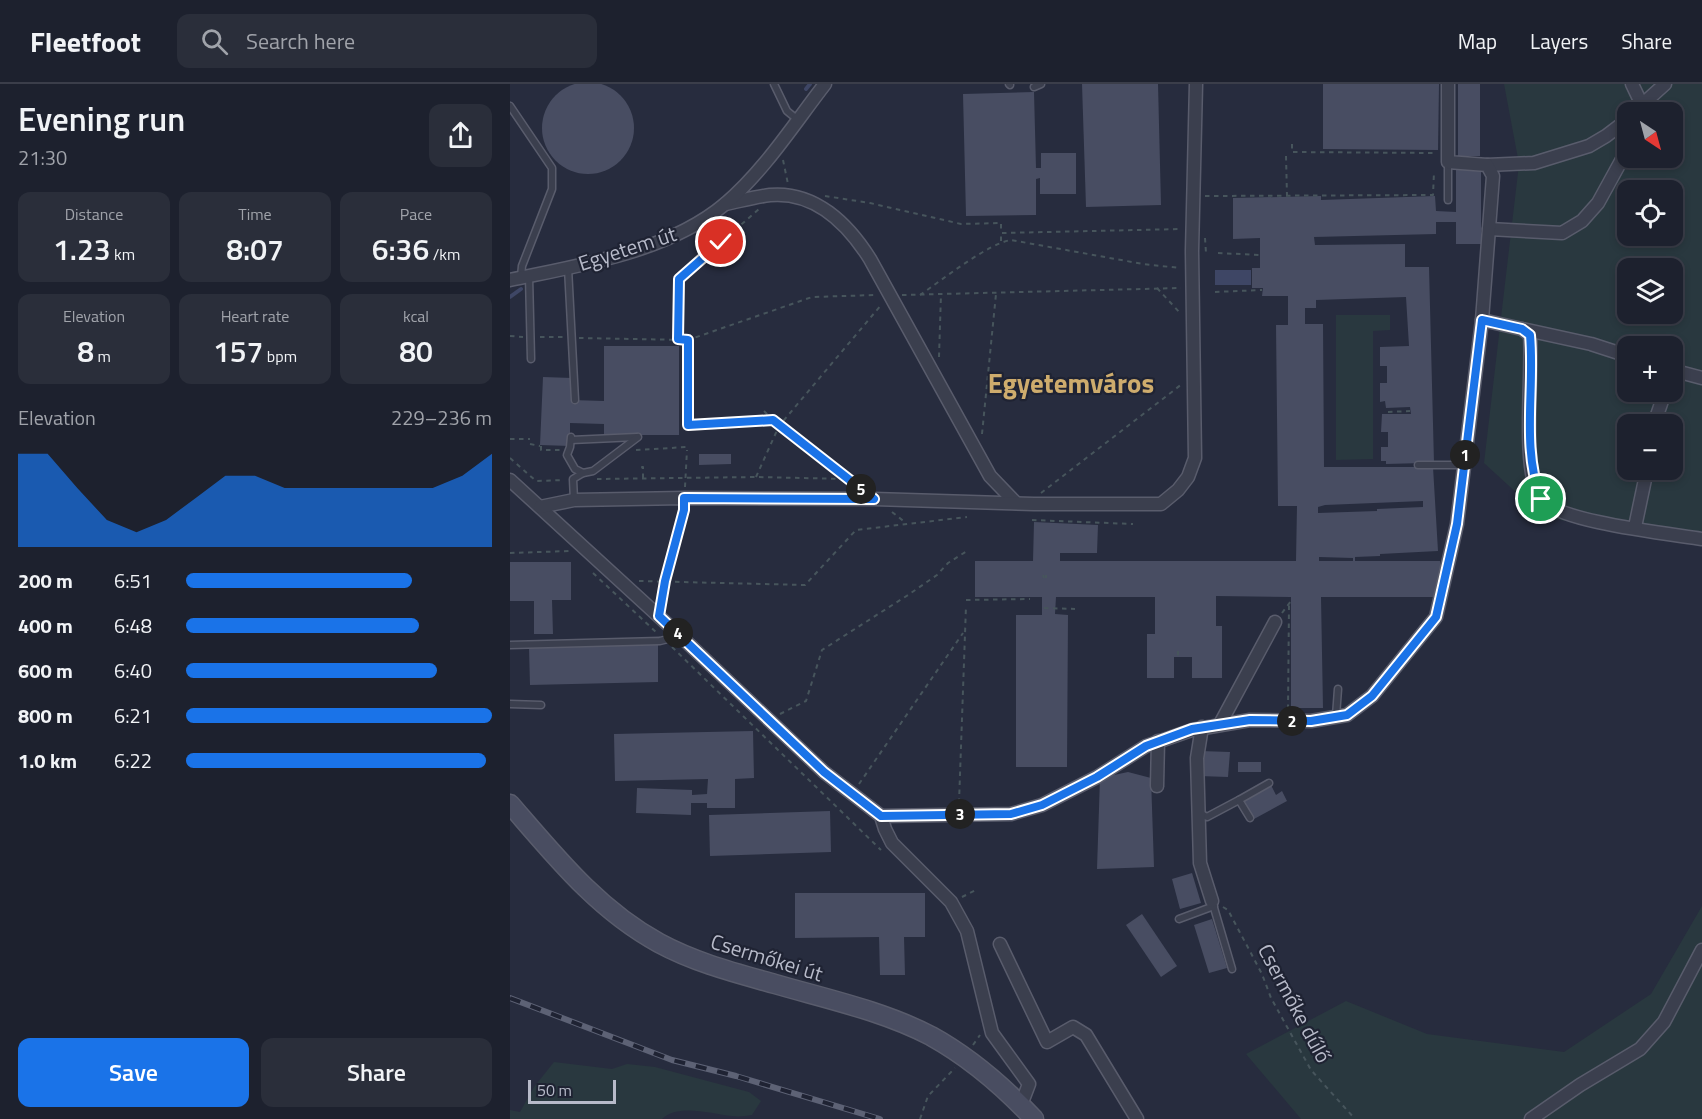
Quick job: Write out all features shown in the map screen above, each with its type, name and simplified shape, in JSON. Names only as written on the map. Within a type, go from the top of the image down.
[{"type":"main road","name":"Csermőkei út","points":[[510,804],[582,886],[613,914],[660,944],[686,956],[735,973],[864,1010],[931,1036],[964,1058],[1021,1105],[1034,1119]]},
{"type":"street","name":"Egyetem út","points":[[520,278],[642,248],[671,237],[725,204],[755,173],[825,84]]},
{"type":"street","points":[[540,507],[574,500],[684,498],[1161,504],[1178,490],[1188,477],[1195,458],[1195,328],[1192,269],[1199,229],[1196,84]]},
{"type":"street","points":[[1448,84],[1442,162],[1488,165],[1534,163],[1589,146],[1617,127]]},
{"type":"street","points":[[1632,84],[1636,102]]},
{"type":"street","points":[[1646,102],[1665,84]]},
{"type":"street","points":[[881,816],[1011,814],[1042,805],[1097,777],[1158,741],[1202,727],[1220,724],[1250,720],[1311,721],[1347,715],[1372,696],[1436,617],[1457,524],[1482,320],[1493,176],[1488,165]]},
{"type":"street","points":[[1489,229],[1562,233],[1582,221],[1598,203],[1617,168]]},
{"type":"street","points":[[755,173],[758,188],[768,200]]},
{"type":"street","points":[[725,204],[790,196],[805,199],[825,209],[843,223],[859,241],[990,476],[1022,504]]},
{"type":"street","points":[[1482,320],[1591,344],[1617,353]]},
{"type":"street","points":[[1522,329],[1530,335],[1532,467],[1533,479],[1541,499],[1551,509],[1583,519],[1702,538]]},
{"type":"street","points":[[1683,373],[1702,378]]},
{"type":"street","points":[[510,480],[621,580],[824,772],[881,816],[892,843],[951,902],[967,931],[992,1033],[1029,1084],[1021,1105]]},
{"type":"street","points":[[1635,527],[1645,480]]},
{"type":"street","points":[[1220,724],[1275,622]]},
{"type":"street","points":[[1202,727],[1197,758],[1200,863],[1213,904]]},
{"type":"street","points":[[1156,786],[1158,741]]},
{"type":"street","points":[[1000,944],[1047,1042],[1073,1028],[1086,1035],[1137,1119]]},
{"type":"street","points":[[1531,1119],[1580,1085],[1640,1049],[1664,1022],[1702,950]]},
{"type":"lane","points":[[774,84],[787,111],[798,120]]},
{"type":"lane","points":[[510,106],[552,168],[552,189],[522,266],[520,278],[531,337],[531,359]]},
{"type":"lane","points":[[1442,162],[1448,200]]},
{"type":"lane","points":[[568,267],[575,400]]},
{"type":"lane","points":[[574,500],[573,479],[592,471],[638,437],[571,439],[567,455],[569,462],[583,473]]},
{"type":"lane","points":[[1418,465],[1464,465]]},
{"type":"lane","points":[[510,645],[664,640],[676,632]]},
{"type":"lane","points":[[1336,717],[1338,689]]},
{"type":"lane","points":[[510,704],[541,705]]},
{"type":"lane","points":[[1198,812],[1207,817],[1269,783]]},
{"type":"lane","points":[[1239,800],[1250,818]]},
{"type":"lane","points":[[1179,920],[1213,904],[1232,969]]},
{"type":"path","points":[[779,143],[790,196]]},
{"type":"path","points":[[1292,144],[1292,152],[1437,153],[1442,162]]},
{"type":"path","points":[[1286,156],[1287,196]]},
{"type":"path","points":[[1205,196],[1433,195],[1434,172]]},
{"type":"path","points":[[805,199],[820,195],[870,203],[961,224],[1001,223],[1001,241]]},
{"type":"path","points":[[678,339],[679,279],[768,200]]},
{"type":"path","points":[[1001,233],[1199,229],[1206,253]]},
{"type":"path","points":[[920,295],[1001,241],[1022,240],[1143,264],[1192,269]]},
{"type":"path","points":[[1218,253],[1261,255]]},
{"type":"path","points":[[1157,288],[1195,328]]},
{"type":"path","points":[[531,337],[688,340],[812,297],[1193,288]]},
{"type":"path","points":[[1215,292],[1262,291]]},
{"type":"path","points":[[938,381],[941,293]]},
{"type":"path","points":[[985,440],[981,432],[996,294]]},
{"type":"path","points":[[756,477],[780,426],[890,295]]},
{"type":"path","points":[[688,340],[694,345]]},
{"type":"path","points":[[688,340],[688,425],[773,420]]},
{"type":"path","points":[[1022,504],[1194,375]]},
{"type":"path","points":[[764,411],[846,479],[874,499]]},
{"type":"path","points":[[1388,412],[1410,411]]},
{"type":"path","points":[[510,439],[530,439]]},
{"type":"path","points":[[530,444],[541,446],[541,450],[569,450]]},
{"type":"path","points":[[636,450],[687,448],[686,477]]},
{"type":"path","points":[[510,458],[536,481],[686,477],[846,479]]},
{"type":"path","points":[[510,469],[518,466]]},
{"type":"path","points":[[643,469],[643,478]]},
{"type":"path","points":[[659,616],[665,581],[684,510],[684,498]]},
{"type":"path","points":[[621,580],[805,585],[856,530],[967,518]]},
{"type":"path","points":[[1032,520],[1133,524]]},
{"type":"path","points":[[561,544],[569,551]]},
{"type":"path","points":[[510,553],[579,551]]},
{"type":"path","points":[[769,720],[806,701],[822,650],[908,595],[967,551]]},
{"type":"path","points":[[586,567],[886,855]]},
{"type":"path","points":[[966,600],[1030,600]]},
{"type":"path","points":[[1288,709],[1289,604]]},
{"type":"path","points":[[959,814],[966,606]]},
{"type":"path","points":[[1044,608],[1074,609]]},
{"type":"path","points":[[852,794],[964,630]]},
{"type":"path","points":[[1178,651],[1178,657]]},
{"type":"path","points":[[951,902],[978,889]]},
{"type":"path","name":"Csermőke dűlő","points":[[1213,904],[1228,910],[1262,974],[1271,998],[1311,1070],[1355,1119]]},
{"type":"path","points":[[920,1119],[928,1096],[964,1058],[989,1022]]},
{"type":"shaded area","points":[[1504,84],[1702,84],[1702,545],[1543,517],[1484,463],[1519,164]]},
{"type":"shaded area","points":[[1336,315],[1390,315],[1390,330],[1373,331],[1373,459],[1336,460]]},
{"type":"shaded area","points":[[1702,906],[1702,1119],[1301,1119],[1246,1054],[1346,1001],[1427,1034],[1564,1052],[1651,994]]},
{"type":"shaded area","points":[[554,1062],[612,1069],[627,1064],[655,1067],[749,1092],[761,1101],[752,1115],[742,1116],[686,1110],[669,1114],[662,1119],[510,1119],[510,1110],[520,1112],[534,1087]]},
{"type":"water","points":[[1215,270],[1251,270],[1251,285],[1215,285]]},
{"type":"building","points":[[588,82],[606,85],[621,95],[631,110],[634,128],[631,146],[621,161],[606,171],[588,174],[570,171],[555,161],[545,146],[542,128],[545,110],[555,95],[570,85]]},
{"type":"building","points":[[1082,84],[1158,84],[1161,205],[1086,207]]},
{"type":"building","points":[[1323,84],[1439,84],[1438,150],[1323,149]]},
{"type":"building","points":[[1458,84],[1480,84],[1480,156],[1458,156]]},
{"type":"building","points":[[1034,92],[1036,168],[1041,168],[1041,153],[1076,153],[1076,194],[1040,194],[1040,178],[1036,179],[1036,215],[966,216],[963,94]]},
{"type":"building","points":[[1481,169],[1481,244],[1456,244],[1456,222],[1436,222],[1436,234],[1314,237],[1315,245],[1405,244],[1405,267],[1429,267],[1433,467],[1438,551],[1355,557],[1355,561],[1440,561],[1440,597],[1321,597],[1323,708],[1291,708],[1291,597],[1216,596],[1216,626],[1222,626],[1222,678],[1192,678],[1192,657],[1174,657],[1174,678],[1147,678],[1147,634],[1155,634],[1155,597],[1056,597],[1055,614],[1068,615],[1067,767],[1016,767],[1016,615],[1042,615],[1042,597],[975,597],[975,561],[1033,561],[1034,522],[1098,525],[1097,553],[1060,553],[1060,561],[1296,561],[1297,506],[1278,506],[1276,325],[1288,325],[1288,296],[1262,296],[1263,288],[1252,288],[1252,268],[1260,268],[1260,238],[1233,239],[1233,198],[1321,196],[1321,200],[1435,196],[1436,211],[1456,212],[1456,170]],"holes":[[[1406,297],[1409,346],[1380,347],[1380,366],[1387,366],[1387,383],[1380,383],[1380,402],[1385,401],[1386,408],[1410,407],[1411,414],[1382,414],[1381,432],[1388,432],[1388,447],[1381,447],[1381,461],[1386,461],[1386,464],[1423,463],[1423,467],[1324,467],[1323,324],[1305,324],[1305,308],[1316,308],[1316,300]],[[1423,501],[1423,507],[1318,513],[1318,507]],[[1319,557],[1353,558],[1353,561],[1319,561]]]},
{"type":"building","points":[[604,346],[679,346],[679,435],[604,435],[604,424],[570,423],[570,446],[540,445],[543,377],[572,378],[571,400],[604,401]]},
{"type":"building","points":[[699,454],[731,454],[731,464],[699,465]]},
{"type":"building","points":[[510,562],[571,562],[571,600],[552,600],[553,634],[534,634],[534,601],[510,601]]},
{"type":"building","points":[[658,644],[658,682],[530,685],[529,647]]},
{"type":"building","points":[[753,731],[754,778],[735,779],[735,808],[707,808],[707,803],[691,803],[691,815],[636,813],[637,788],[692,790],[692,795],[707,794],[708,779],[615,781],[614,734]]},
{"type":"building","points":[[1200,751],[1230,752],[1228,777],[1199,776]]},
{"type":"building","points":[[1238,762],[1261,762],[1261,772],[1238,772]]},
{"type":"building","points":[[1128,772],[1151,778],[1154,867],[1097,869],[1100,778]]},
{"type":"building","points":[[1271,785],[1276,795],[1282,791],[1287,801],[1254,819],[1244,800]]},
{"type":"building","points":[[830,811],[831,852],[710,856],[709,815]]},
{"type":"building","points":[[1192,873],[1201,903],[1180,909],[1172,879]]},
{"type":"building","points":[[795,893],[925,893],[925,937],[904,937],[905,975],[880,975],[879,937],[795,938]]},
{"type":"building","points":[[1142,914],[1177,966],[1161,977],[1126,925]]},
{"type":"building","points":[[1212,919],[1227,968],[1209,973],[1194,925]]},
{"type":"waterway","points":[[806,89],[810,84]]},
{"type":"waterway","points":[[510,297],[521,289]]},
{"type":"railway","points":[[510,998],[672,1060],[736,1076],[880,1119]]},
{"type":"district","name":"Egyetemváros","points":[[1071,382]]},
{"type":"route","points":[[721,242],[679,279],[678,339],[688,340],[688,425],[773,420],[874,499],[684,498],[684,510],[665,581],[659,616],[824,772],[881,816],[1011,814],[1042,805],[1097,777],[1146,746],[1192,729],[1250,720],[1311,721],[1347,715],[1372,696],[1436,617],[1457,524],[1482,320],[1522,329],[1530,335],[1532,355],[1530,444],[1533,479],[1541,499]]}]
